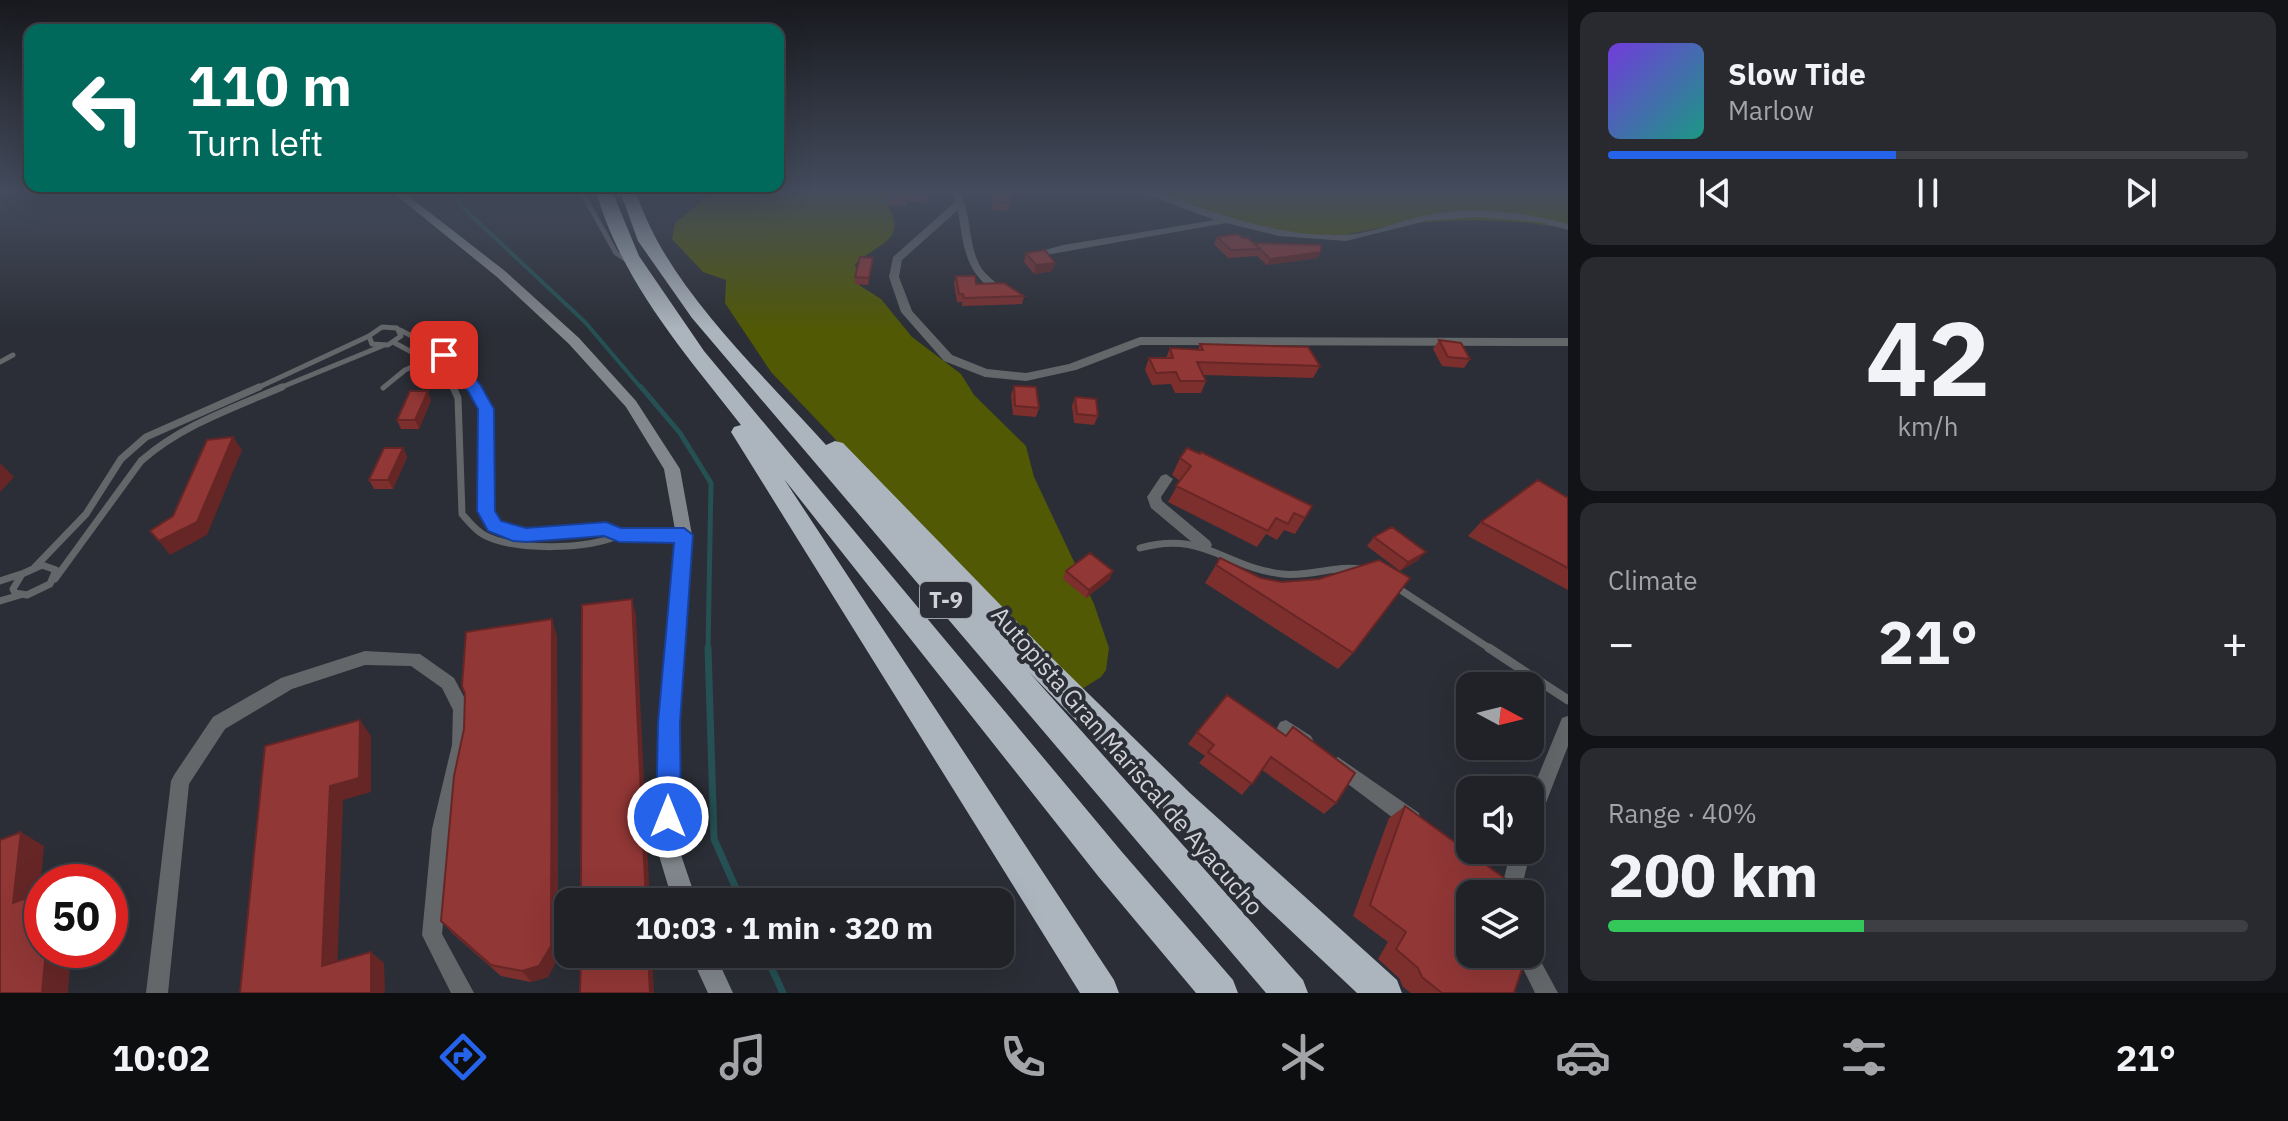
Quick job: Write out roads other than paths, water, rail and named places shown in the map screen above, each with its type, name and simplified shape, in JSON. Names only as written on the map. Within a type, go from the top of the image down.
[{"type":"highway","name":"T-9","points":[[623,237],[671,321],[1110,864],[1220,993]]},
{"type":"highway","name":"Autopista Gran Mariscal de Ayacucho","points":[[645,237],[661,268],[699,314],[1290,993]]},
{"type":"highway","points":[[699,314],[786,398],[1043,668],[1179,804],[1384,993]]},
{"type":"highway","points":[[671,321],[673,337],[723,403],[771,476],[1101,993]]},
{"type":"main road","points":[[455,237],[501,274],[574,341],[631,404],[672,469],[684,535],[669,723],[668,849],[681,888]]},
{"type":"main road","points":[[709,968],[721,993]]},
{"type":"street","points":[[918,237],[897,259],[894,277],[907,312],[948,358],[985,373],[1026,377],[1140,341],[1568,342]]},
{"type":"street","points":[[966,237],[975,271],[995,287]]},
{"type":"street","points":[[1040,253],[1066,246],[1130,237]]},
{"type":"street","points":[[1166,479],[1154,497],[1156,504],[1205,545]]},
{"type":"street","points":[[157,993],[180,781],[219,723],[287,683],[365,658],[414,659],[448,683],[462,710],[461,745],[442,829],[432,935],[463,993]]},
{"type":"street","points":[[1544,784],[1568,724]]},
{"type":"street","points":[[1286,728],[1428,831]]},
{"type":"street","points":[[1534,968],[1547,993]]},
{"type":"lane","points":[[607,237],[616,253],[638,268]]},
{"type":"lane","points":[[0,581],[35,567],[86,514],[121,459],[146,437],[303,368],[382,327],[420,337],[464,375],[483,402],[486,409],[486,511],[495,526],[526,535],[606,529],[619,535]]},
{"type":"lane","points":[[0,601],[36,593],[55,579],[141,461],[175,433],[393,342],[401,336],[400,330]]},
{"type":"lane","points":[[369,336],[372,344],[382,346]]},
{"type":"lane","points":[[393,342],[428,360],[446,376],[458,398],[462,514],[469,526],[501,541],[530,547],[602,542],[619,535],[684,535]]},
{"type":"lane","points":[[0,362],[13,355]]},
{"type":"lane","points":[[383,388],[405,370],[428,360]]},
{"type":"lane","points":[[1140,548],[1174,541],[1205,545],[1247,567],[1274,573],[1316,574],[1347,567],[1370,571]]},
{"type":"lane","points":[[35,567],[54,567],[57,574],[55,579]]},
{"type":"lane","points":[[20,595],[13,589],[22,574]]},
{"type":"lane","points":[[1389,583],[1568,700]]},
{"type":"waterway","points":[[495,237],[585,322],[642,389]]},
{"type":"waterway","points":[[641,387],[680,433],[711,483],[708,649]]},
{"type":"waterway","points":[[708,649],[714,839],[736,888]]},
{"type":"waterway","points":[[771,968],[783,993]]}]
